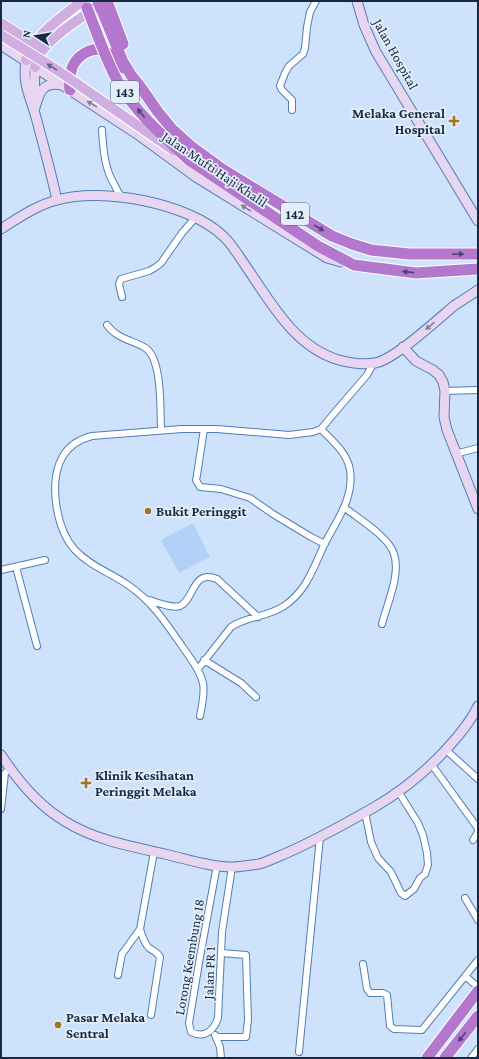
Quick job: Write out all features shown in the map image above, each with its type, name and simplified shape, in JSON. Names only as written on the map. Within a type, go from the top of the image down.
[{"type":"highway","name":"143","points":[[83,1],[108,63],[119,83],[150,124],[189,160]]},
{"type":"highway","name":"143","points":[[102,2],[142,88],[158,112],[172,129],[192,147]]},
{"type":"highway","points":[[102,2],[115,44],[131,75]]},
{"type":"highway","points":[[66,88],[73,63],[81,54],[92,50],[106,52],[117,61],[142,88]]},
{"type":"highway","name":"Jalan Mufti Haji Khalil","points":[[192,147],[222,170],[332,236],[352,244],[371,250],[409,254],[478,254]]},
{"type":"highway","name":"142","points":[[189,160],[318,246],[354,265]]},
{"type":"highway","name":"Jalan Mufti Haji Khalil","points":[[354,265],[416,273],[478,269]]},
{"type":"highway","points":[[427,1058],[478,990]]},
{"type":"highway","points":[[446,1058],[478,1016]]},
{"type":"main road","points":[[66,14],[72,1]]},
{"type":"main road","points":[[26,60],[29,50],[34,44],[66,14],[83,1]]},
{"type":"main road","points":[[35,67],[43,50],[65,29],[102,2]]},
{"type":"main road","points":[[1,23],[43,50]]},
{"type":"main road","name":"142","points":[[1,35],[60,72],[155,139],[189,160]]},
{"type":"street","points":[[292,110],[292,100],[280,86],[289,66],[303,54],[310,12],[316,1]]},
{"type":"street","name":"Jalan Hospital","points":[[357,1],[364,25],[376,52],[478,221]]},
{"type":"street","name":"Jalan Mufti Haji Khalil","points":[[1,45],[140,136],[196,177],[296,240],[326,258],[354,265]]},
{"type":"street","points":[[26,60],[24,72],[25,85],[34,111],[57,200]]},
{"type":"street","points":[[34,111],[35,67]]},
{"type":"street","points":[[34,111],[39,96],[46,86],[50,84],[66,88]]},
{"type":"street","points":[[102,130],[103,146],[110,176],[120,196]]},
{"type":"street","points":[[1,229],[40,206],[57,200],[79,196],[120,196],[148,202],[196,217],[206,222],[224,236],[276,310],[291,328],[308,343],[325,354],[335,359],[355,364],[373,364],[387,358],[403,348],[457,304],[478,290]]},
{"type":"street","points":[[122,297],[119,284],[121,279],[149,271],[161,263],[182,233],[196,217]]},
{"type":"street","points":[[107,325],[116,334],[146,348],[153,357],[157,368],[159,383],[161,430]]},
{"type":"street","points":[[403,348],[416,361],[439,375],[443,382],[445,391],[444,408],[446,424],[455,454],[477,504]]},
{"type":"street","points":[[200,716],[204,684],[198,669],[160,616],[144,598],[129,586],[86,560],[75,550],[67,539],[61,525],[57,508],[55,488],[58,467],[63,455],[81,439],[92,436],[161,430],[204,429],[290,435],[321,429],[368,375],[373,364]]},
{"type":"street","points":[[445,391],[478,390]]},
{"type":"street","points":[[204,429],[196,480],[200,487],[221,488],[250,498],[273,514],[325,544]]},
{"type":"street","points":[[198,669],[231,627],[242,621],[272,612],[284,606],[294,598],[309,579],[325,544],[345,508],[351,480],[347,459],[321,429]]},
{"type":"street","points":[[455,454],[478,448]]},
{"type":"street","points":[[345,508],[374,529],[390,546],[394,553],[396,563],[395,573],[382,624]]},
{"type":"street","points":[[1,570],[45,560]]},
{"type":"street","points":[[16,567],[37,646]]},
{"type":"street","points":[[144,598],[168,605],[180,606],[198,581],[203,577],[211,576],[217,579],[258,617]]},
{"type":"street","points":[[204,660],[241,683],[256,697]]},
{"type":"street","points":[[1,755],[10,768],[42,804],[67,822],[99,837],[154,852],[203,863],[232,867],[260,863],[291,851],[320,837],[398,792],[432,764],[446,750],[477,711]]},
{"type":"street","points":[[446,750],[478,778]]},
{"type":"street","points":[[432,764],[477,827],[478,831],[473,840]]},
{"type":"street","points":[[1,808],[5,773],[10,768]]},
{"type":"street","points":[[365,812],[371,842],[378,858],[391,872],[401,893],[405,896],[414,889],[420,878],[425,874],[428,865],[423,835],[398,792]]},
{"type":"street","points":[[299,1052],[320,837]]},
{"type":"street","points":[[118,975],[122,954],[140,929],[154,852]]},
{"type":"street","name":"Lorong Keembung 18","points":[[212,1030],[206,1034],[196,1034],[192,1032],[189,1023],[217,865]]},
{"type":"street","name":"Jalan PR 1","points":[[212,1030],[218,1018],[220,1007],[222,932],[232,867]]},
{"type":"street","points":[[465,898],[478,920]]},
{"type":"street","points":[[140,929],[143,940],[160,957],[151,1015]]},
{"type":"street","points":[[217,1037],[246,1037],[248,1020],[246,955],[221,953]]},
{"type":"street","points":[[363,964],[367,989],[370,993],[384,993],[387,995],[390,1026],[394,1029],[422,1030],[478,960]]},
{"type":"street","points":[[465,976],[478,987]]},
{"type":"street","points":[[212,1030],[217,1037],[221,1058]]},
{"type":"street","points":[[470,1058],[478,1050]]},
{"type":"shaded area","points":[[193,523],[210,557],[179,573],[161,540]]},
{"type":"place","name":"Melaka General Hospital","points":[[454,121]]},
{"type":"place","name":"Bukit Peringgit","points":[[148,511]]},
{"type":"place","name":"Klinik Kesihatan Peringgit Melaka","points":[[86,783]]},
{"type":"place","name":"Pasar Melaka Sentral","points":[[58,1025]]}]
